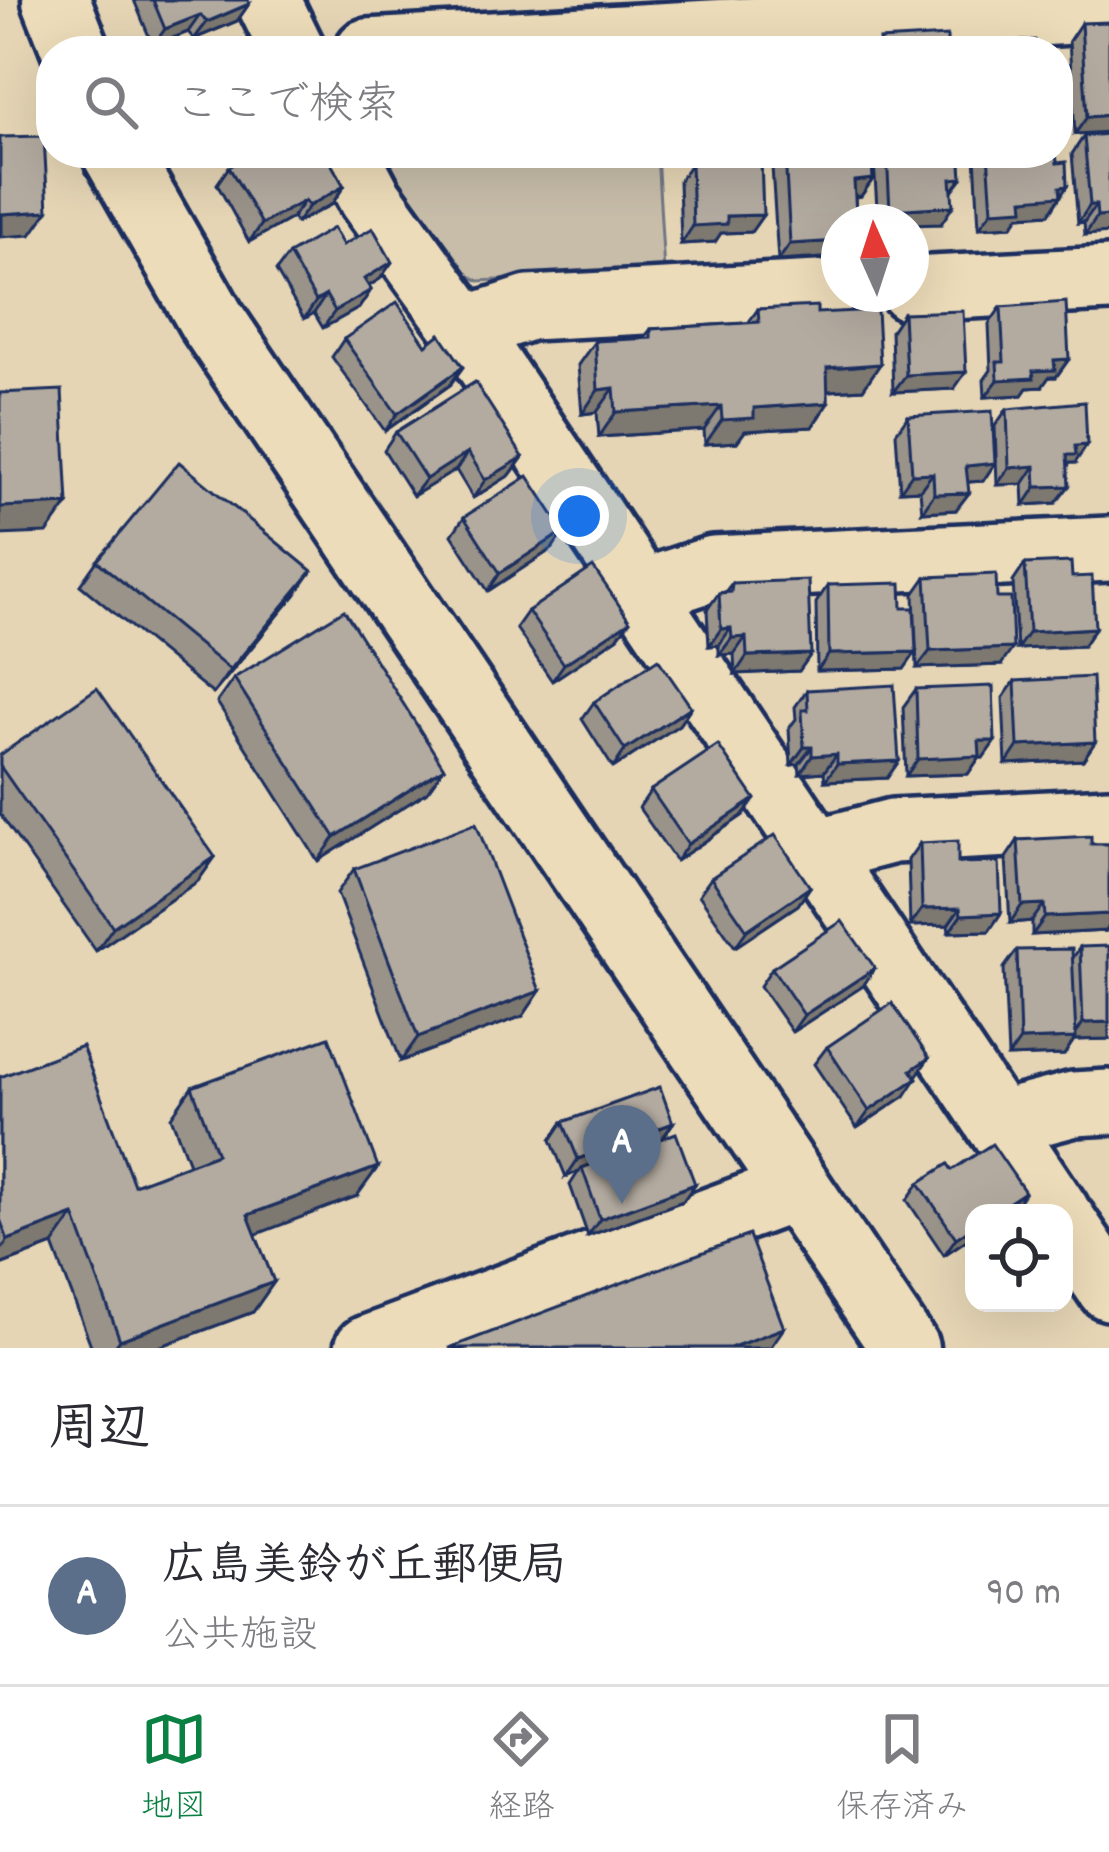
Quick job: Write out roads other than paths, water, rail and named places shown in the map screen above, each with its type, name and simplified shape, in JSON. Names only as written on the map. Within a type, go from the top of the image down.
[{"type":"street","points":[[56,0],[70,36]]},
{"type":"street","points":[[268,0],[286,36]]},
{"type":"street","points":[[638,36],[1109,10]]},
{"type":"street","points":[[125,168],[212,321],[905,1348]]},
{"type":"street","points":[[354,168],[1052,1204]]},
{"type":"street","points":[[929,288],[1109,279]]},
{"type":"street","points":[[465,329],[529,308],[821,293]]},
{"type":"street","points":[[639,593],[714,568],[1109,549]]},
{"type":"street","points":[[813,852],[893,831],[1109,820]]},
{"type":"street","points":[[998,1124],[1074,1104],[1109,1102]]},
{"type":"street","points":[[367,1348],[795,1189]]},
{"type":"street","points":[[1073,1235],[1109,1288]]},
{"type":"place","name":"広島美鈴が丘郵便局","points":[[622,1204]]}]
